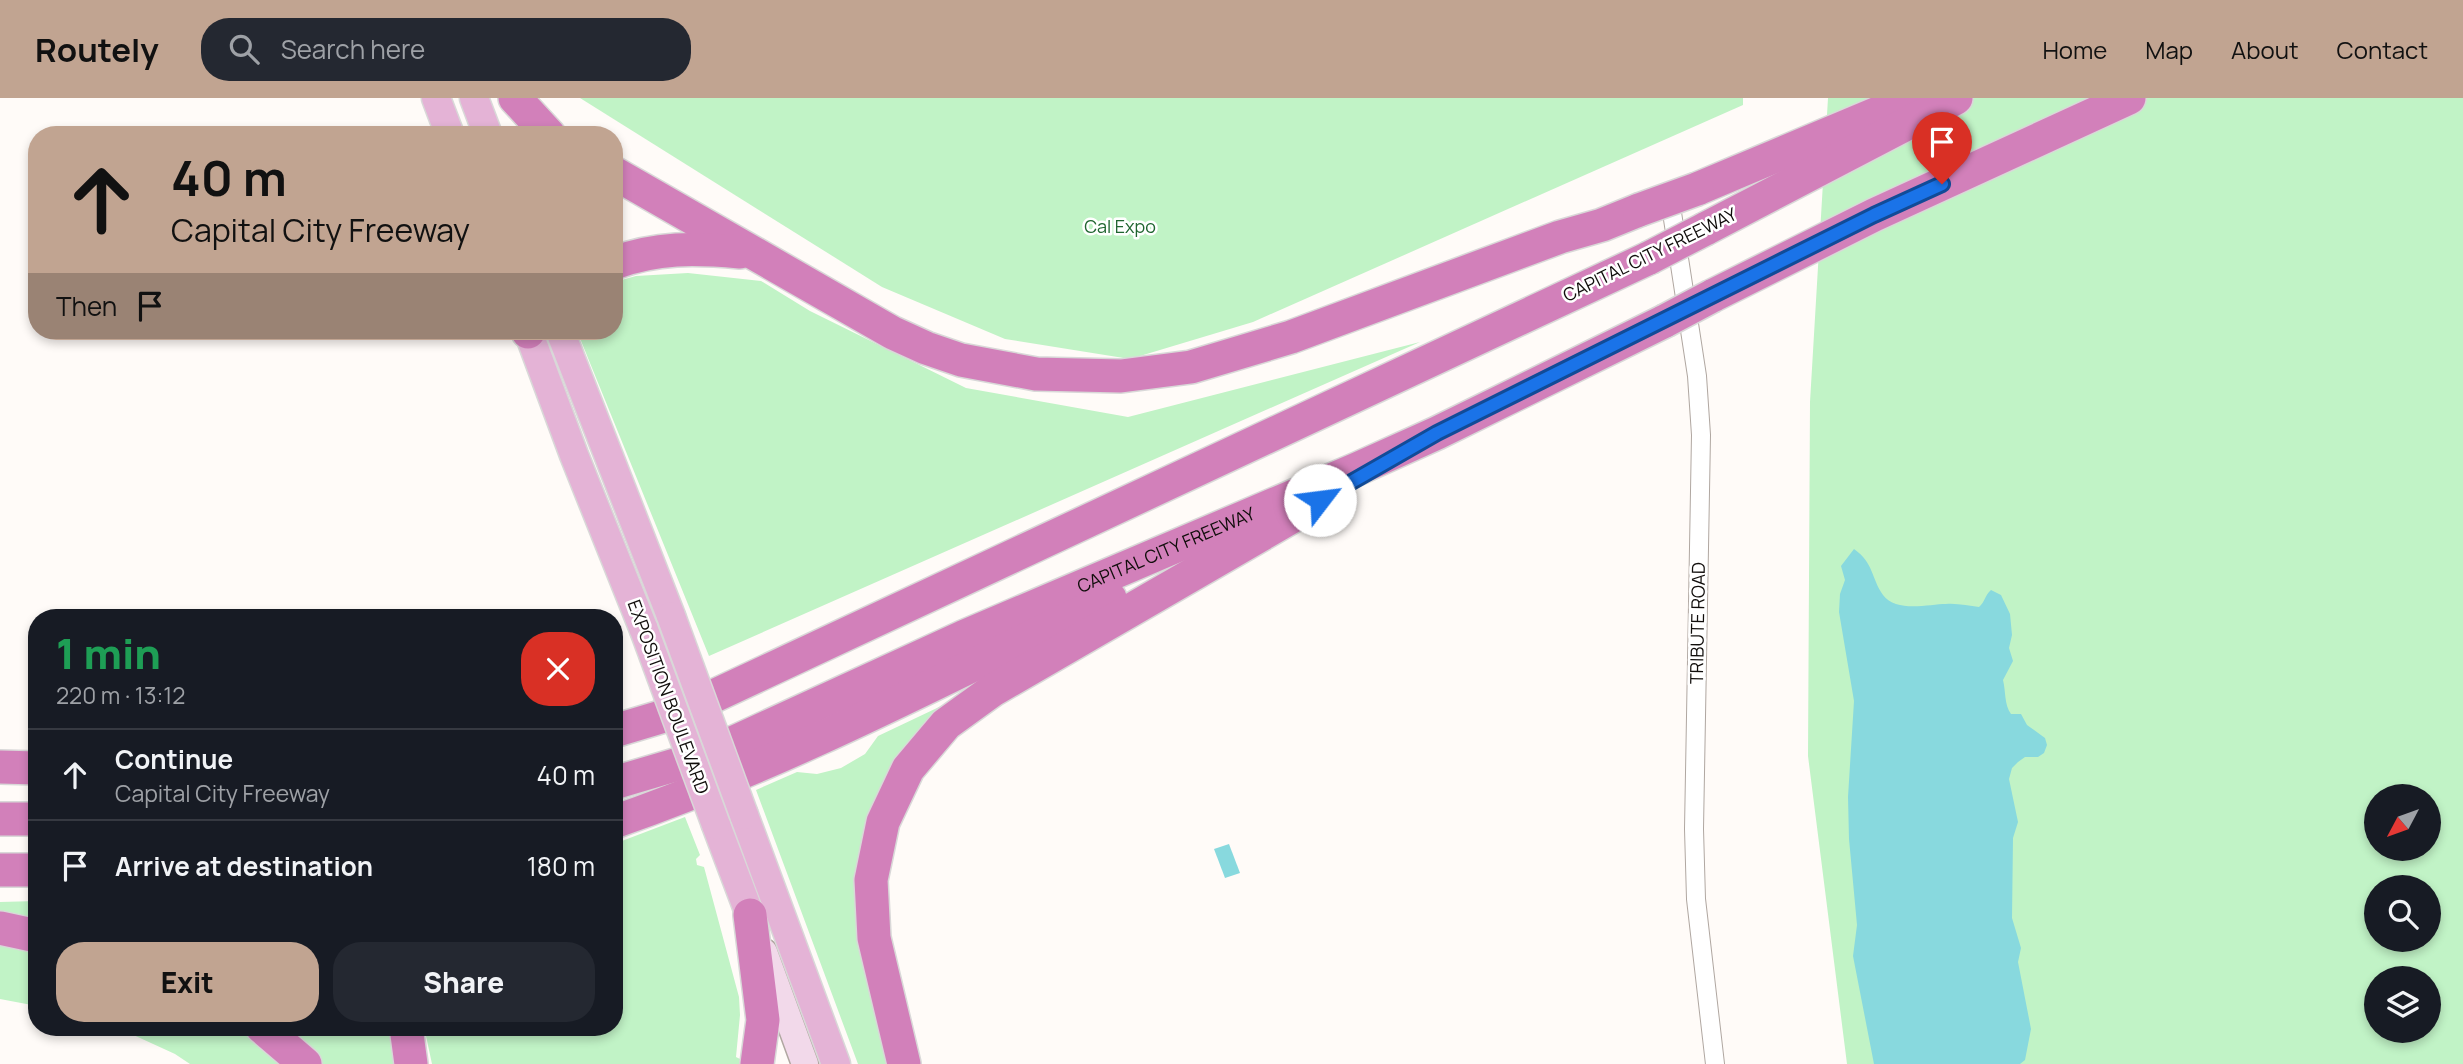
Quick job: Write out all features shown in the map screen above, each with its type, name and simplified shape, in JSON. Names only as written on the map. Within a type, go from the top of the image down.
[{"type":"highway","points":[[515,98],[541,126]]},
{"type":"highway","points":[[623,178],[893,334],[926,348],[983,365],[1036,374],[1121,376],[1191,367],[1253,350],[1547,241],[1602,225],[1639,210],[1682,186],[1913,98]]},
{"type":"highway","name":"CAPITAL CITY FREEWAY","points":[[623,729],[684,710],[1649,258],[1956,98]]},
{"type":"highway","name":"CAPITAL CITY FREEWAY","points":[[623,780],[702,757],[963,637],[1437,433],[1874,215],[2129,98]]},
{"type":"highway","points":[[623,260],[692,248],[750,253]]},
{"type":"highway","points":[[904,1064],[874,938],[871,880],[883,822],[896,792],[908,769],[946,724],[993,690],[1437,433]]},
{"type":"highway","points":[[623,819],[681,799],[763,765],[854,723],[1192,558],[1357,469]]},
{"type":"highway","points":[[623,724],[662,718]]},
{"type":"highway","points":[[0,767],[28,768]]},
{"type":"highway","points":[[0,819],[28,819]]},
{"type":"highway","points":[[0,870],[28,870]]},
{"type":"highway","points":[[750,915],[763,1020],[757,1064]]},
{"type":"highway","points":[[0,928],[28,934]]},
{"type":"highway","points":[[272,1036],[305,1064]]},
{"type":"highway","points":[[407,1036],[411,1064]]},
{"type":"main road","points":[[436,98],[447,126]]},
{"type":"main road","points":[[474,98],[485,126]]},
{"type":"main road","name":"EXPOSITION BOULEVARD","points":[[539,340],[574,455],[644,630],[805,1064]]},
{"type":"main road","name":"EXPOSITION BOULEVARD","points":[[540,340],[671,617],[836,1064]]},
{"type":"street","name":"TRIBUTE ROAD","points":[[1682,186],[1701,435],[1694,830],[1696,899],[1715,1064]]},
{"type":"green space","name":"Cal Expo","points":[[580,98],[1743,98],[1743,105],[1253,322],[1130,359],[1005,339],[882,287]]},
{"type":"green space","points":[[1828,98],[2463,98],[2463,1064],[1847,1064],[1808,756],[1810,402]]},
{"type":"green space","points":[[688,273],[761,281],[810,311],[966,388],[1128,417],[1420,342],[709,656],[581,340],[623,340],[623,280],[636,276]]},
{"type":"green space","points":[[977,689],[873,810],[891,1064],[858,1064],[756,790],[797,772],[817,774],[841,768],[865,754],[878,736]]},
{"type":"green space","points":[[685,817],[700,855],[696,859],[697,865],[704,867],[739,997],[736,1057],[740,1059],[739,1064],[432,1064],[426,1036],[623,1036],[623,841]]},
{"type":"green space","points":[[28,901],[28,924],[0,919],[0,902]]},
{"type":"green space","points":[[0,941],[28,946],[28,1004],[0,999]]},
{"type":"green space","points":[[136,1036],[251,1036],[286,1064],[190,1064]]},
{"type":"green space","points":[[286,1036],[392,1036],[396,1064],[318,1064]]},
{"type":"water","points":[[1854,549],[1869,565],[1883,595],[1896,604],[1979,607],[1991,590],[2001,595],[2010,614],[2012,635],[2009,648],[2013,661],[2003,680],[2007,706],[2011,714],[2021,714],[2027,725],[2045,738],[2047,745],[2044,753],[2038,757],[2025,757],[2018,762],[2012,768],[2009,779],[2018,822],[2013,838],[2012,918],[2021,948],[2018,962],[2031,1029],[2025,1060],[2020,1064],[1874,1064],[1853,956],[1857,925],[1848,797],[1854,701],[1839,612],[1840,594],[1845,580],[1841,566]]},
{"type":"water","points":[[1229,844],[1240,873],[1225,878],[1214,849]]},
{"type":"route","points":[[1320,500],[1437,433],[1874,215],[1942,184]]}]
